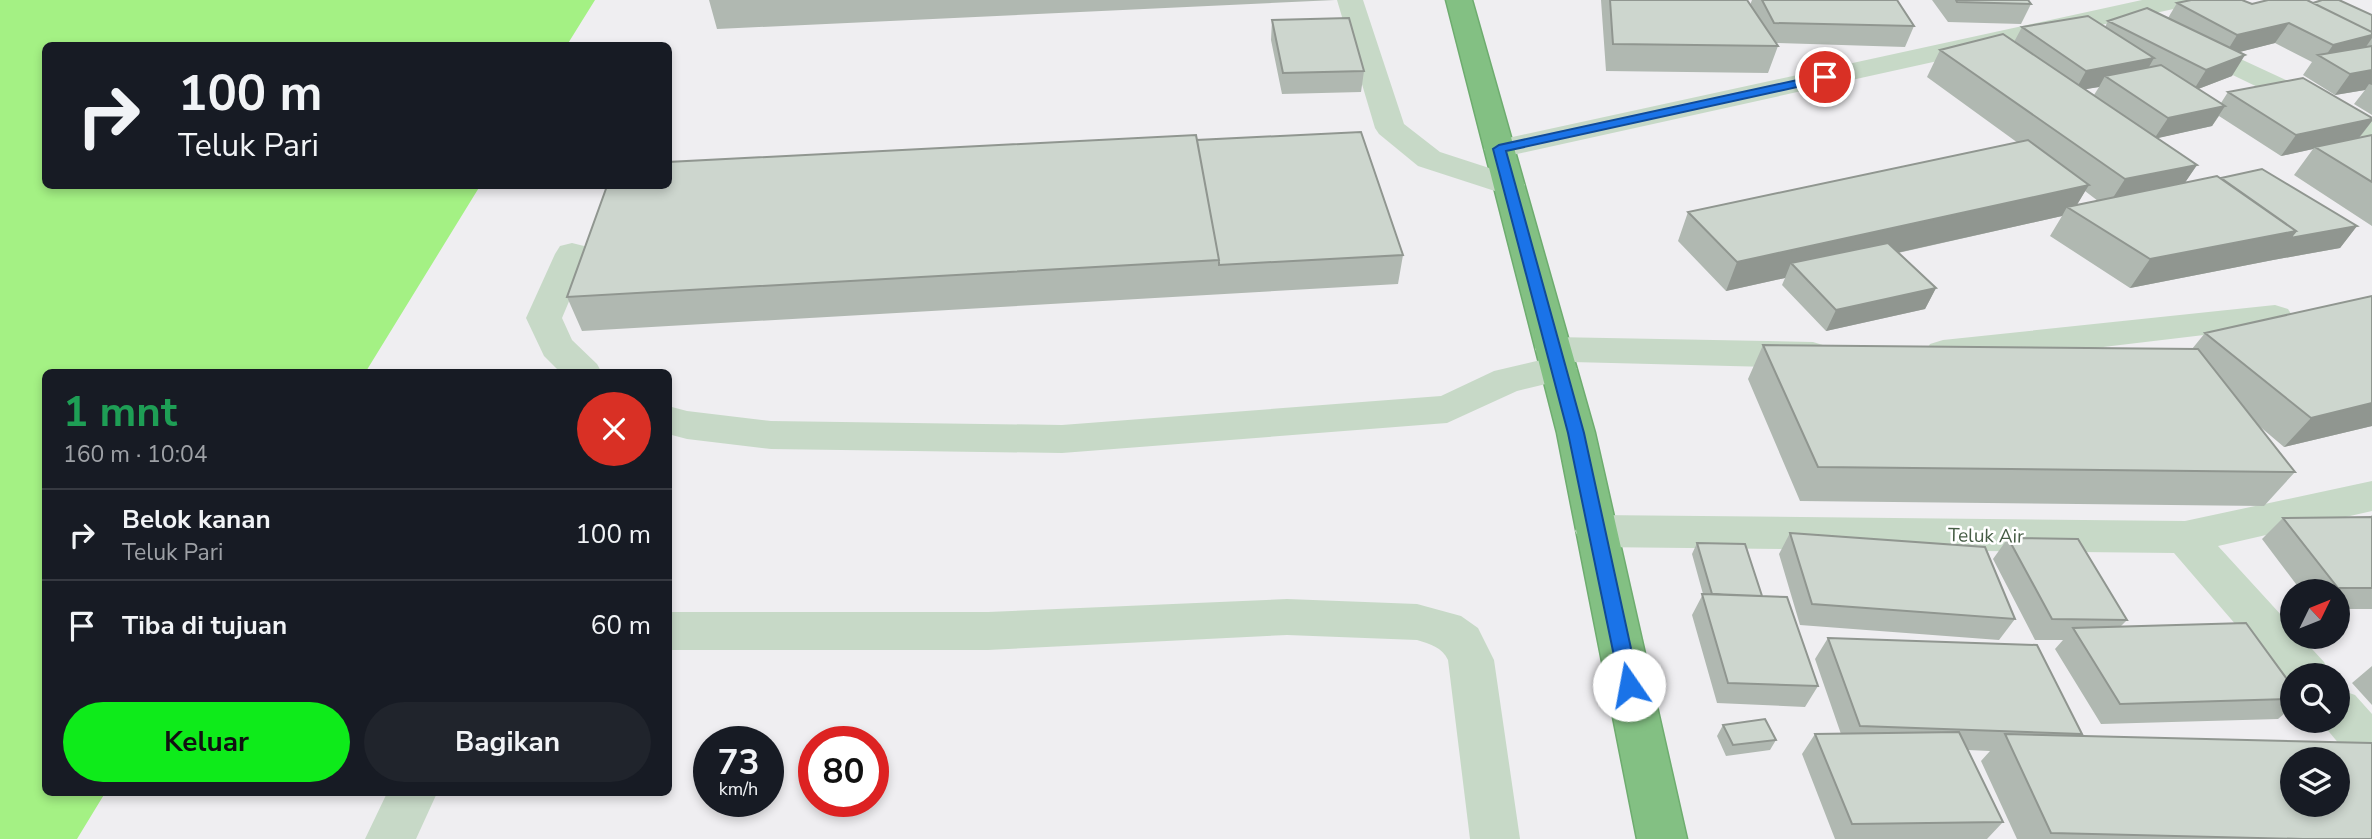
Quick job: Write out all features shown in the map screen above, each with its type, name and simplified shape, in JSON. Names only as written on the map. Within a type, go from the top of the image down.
[{"type":"highway","points":[[1459,0],[1576,433],[1662,839]]},
{"type":"street","points":[[1350,0],[1390,128],[1429,159],[1509,185]]},
{"type":"street","points":[[1499,149],[2178,0]]},
{"type":"street","points":[[2124,12],[2372,131]]},
{"type":"street","points":[[572,254],[544,318],[558,347],[580,369]]},
{"type":"street","points":[[1907,354],[1932,354],[2275,317]]},
{"type":"street","points":[[672,421],[771,435],[1062,439],[1447,409],[1555,359],[1844,355]]},
{"type":"street","name":"Teluk Air","points":[[1596,531],[2185,537],[2372,496]]},
{"type":"street","points":[[2185,537],[2296,663]]},
{"type":"street","points":[[672,631],[988,631],[1287,617],[1417,622],[1445,629],[1462,641],[1471,660],[1495,839]]},
{"type":"street","points":[[2350,723],[2372,748]]},
{"type":"street","points":[[390,839],[411,796]]},
{"type":"shaded area","points":[[0,0],[595,0],[569,42],[42,42],[42,189],[478,189],[367,369],[42,369],[42,796],[103,796],[77,839],[0,839]]},
{"type":"building","points":[[1610,0],[1747,0],[1778,46],[1613,44]]},
{"type":"building","points":[[1762,0],[1897,0],[1914,26],[1774,23]]},
{"type":"building","points":[[1956,0],[2028,0],[2031,4],[1957,2]]},
{"type":"building","points":[[2191,0],[2242,0],[2252,4],[2268,0],[2307,0],[2372,32],[2372,35],[2333,45],[2289,23],[2237,35],[2177,3]]},
{"type":"building","points":[[2339,0],[2372,15],[2372,32],[2313,3]]},
{"type":"building","points":[[2147,8],[2245,55],[2206,70],[2108,21]]},
{"type":"building","points":[[2088,16],[2154,58],[2086,71],[2022,27]]},
{"type":"building","points":[[1349,18],[1364,71],[1283,73],[1272,20]]},
{"type":"building","points":[[2003,34],[2197,165],[2125,179],[1940,50]]},
{"type":"building","points":[[2372,46],[2372,70],[2350,74],[2318,55]]},
{"type":"building","points":[[2161,65],[2225,106],[2168,118],[2105,76]]},
{"type":"building","points":[[2303,78],[2372,119],[2296,135],[2228,92]]},
{"type":"building","points":[[1361,132],[1403,255],[1219,265],[1197,140]]},
{"type":"building","points":[[1196,135],[1219,260],[567,297],[606,189],[672,189],[672,162]]},
{"type":"building","points":[[2372,135],[2372,182],[2315,147]]},
{"type":"building","points":[[2028,140],[2089,185],[1737,262],[1688,212]]},
{"type":"building","points":[[2262,169],[2357,226],[2290,238],[2296,231],[2221,178]]},
{"type":"building","points":[[2217,176],[2296,231],[2150,259],[2067,207]]},
{"type":"building","points":[[1888,243],[1936,288],[1836,310],[1791,263]]},
{"type":"building","points":[[2372,296],[2372,403],[2311,418],[2205,333]]},
{"type":"building","points":[[1763,345],[2198,349],[2295,472],[1818,467]]},
{"type":"building","points":[[2372,517],[2372,588],[2350,588],[2350,579],[2331,579],[2283,518]]},
{"type":"building","points":[[1790,533],[1985,547],[2015,619],[1812,604]]},
{"type":"building","points":[[2008,538],[2078,539],[2127,620],[2052,619]]},
{"type":"building","points":[[1697,543],[1745,544],[1762,596],[1712,594]]},
{"type":"building","points":[[1702,594],[1787,597],[1818,686],[1728,683]]},
{"type":"building","points":[[2246,623],[2280,670],[2280,699],[2120,704],[2073,628]]},
{"type":"building","points":[[1828,638],[2037,645],[2082,734],[1860,726]]},
{"type":"building","points":[[1765,719],[1776,740],[1733,745],[1723,725]]},
{"type":"building","points":[[1959,732],[2003,822],[1852,824],[1815,734]]},
{"type":"building","points":[[2005,734],[2372,743],[2372,839],[2051,833]]},
{"type":"route","points":[[1629,685],[1576,433],[1499,149],[1825,77]]}]
